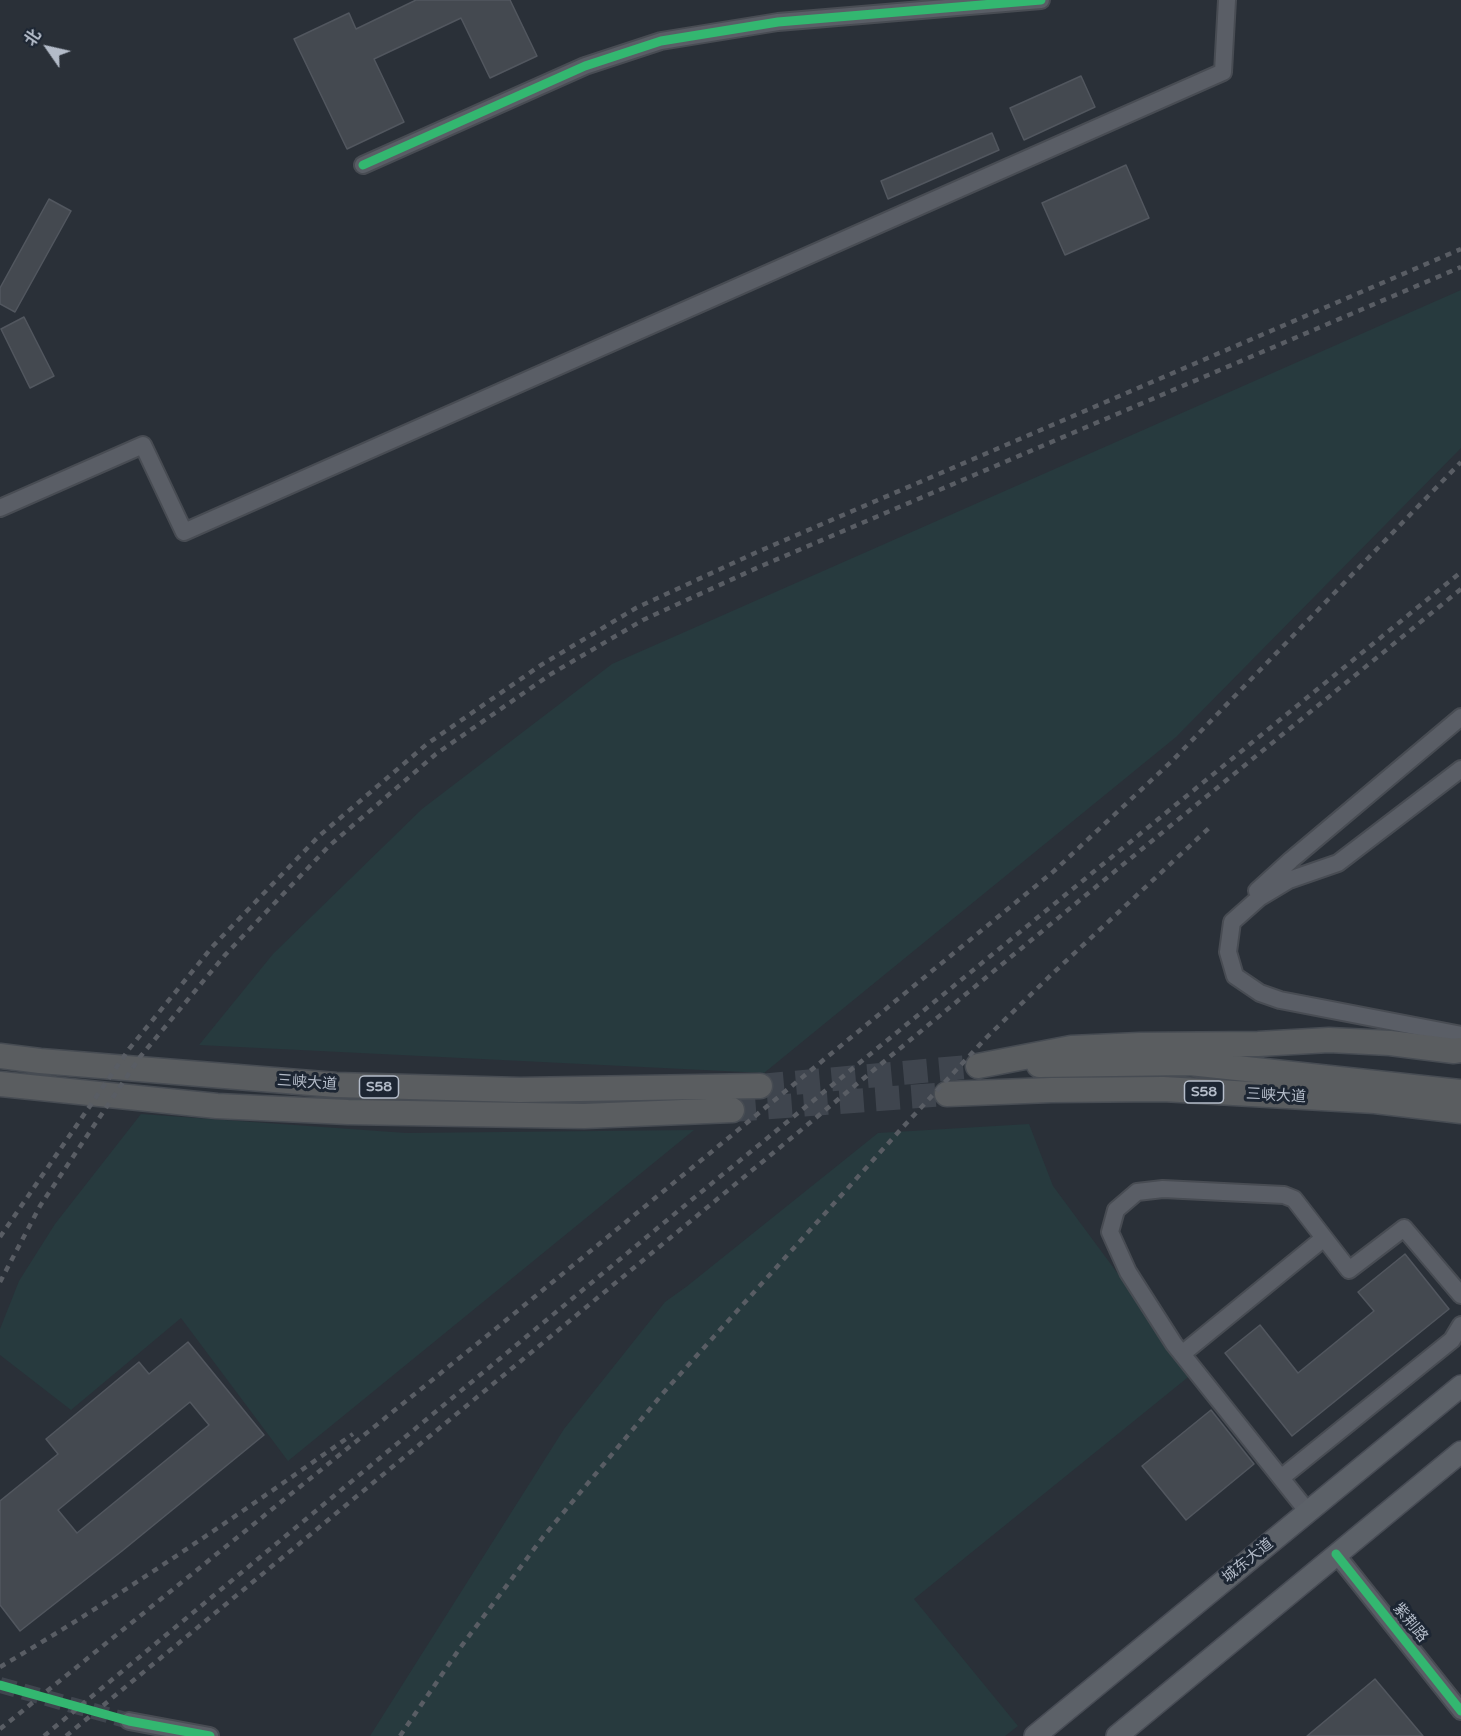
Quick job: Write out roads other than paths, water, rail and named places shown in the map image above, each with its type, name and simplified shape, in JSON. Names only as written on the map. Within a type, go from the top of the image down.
[{"type":"highway","name":"三峡大道","points":[[1461,1050],[1329,1040],[1258,1044],[1071,1047],[978,1066],[1190,1063],[1461,1092]]},
{"type":"highway","name":"三峡大道","points":[[0,1056],[336,1085],[520,1090],[760,1086]]},
{"type":"highway","name":"三峡大道","points":[[0,1084],[217,1106],[348,1112],[584,1116],[732,1110]]},
{"type":"highway","name":"三峡大道","points":[[947,1094],[1163,1089],[1375,1101],[1461,1111]]},
{"type":"main road","name":"城东大道","points":[[1035,1736],[1461,1386]]},
{"type":"main road","points":[[1117,1736],[1461,1452]]},
{"type":"street","points":[[363,165],[585,66],[661,41],[778,22],[1041,0]]},
{"type":"street","points":[[0,508],[143,445],[184,532],[1223,72],[1227,0]]},
{"type":"street","points":[[1461,717],[1254,894],[1232,922],[1228,952],[1234,976],[1260,993],[1280,1000],[1461,1035]]},
{"type":"street","points":[[1232,922],[1259,898],[1289,880],[1338,863],[1461,769]]},
{"type":"street","points":[[1308,1512],[1182,1354],[1128,1272],[1110,1232],[1116,1210],[1137,1192],[1163,1189],[1284,1195],[1294,1199],[1349,1270],[1404,1227],[1461,1295]]},
{"type":"street","points":[[1182,1354],[1324,1238]]},
{"type":"street","points":[[1281,1478],[1452,1340],[1461,1324]]},
{"type":"street","name":"紫荆路","points":[[1336,1554],[1461,1711]]},
{"type":"street","points":[[129,1721],[210,1736]]},
{"type":"tunnel","points":[[760,1086],[978,1066]]},
{"type":"tunnel","points":[[732,1110],[947,1094]]},
{"type":"tunnel","points":[[0,1685],[129,1721]]},
{"type":"railway","points":[[0,1237],[129,1049],[213,946],[319,836],[427,744],[541,665],[636,608],[755,553],[1461,249]]},
{"type":"railway","points":[[0,1282],[40,1206],[140,1057],[225,955],[329,846],[436,754],[551,674],[643,620],[759,567],[1461,267]]},
{"type":"railway","points":[[0,1729],[499,1326],[1054,871],[1173,760],[1461,462]]},
{"type":"railway","points":[[44,1736],[689,1202],[1461,572]]},
{"type":"railway","points":[[66,1736],[1120,867],[1461,589]]},
{"type":"railway","points":[[400,1736],[460,1648],[543,1537],[664,1392],[986,1038],[1209,828]]},
{"type":"railway","points":[[0,1667],[223,1525],[353,1434]]}]
